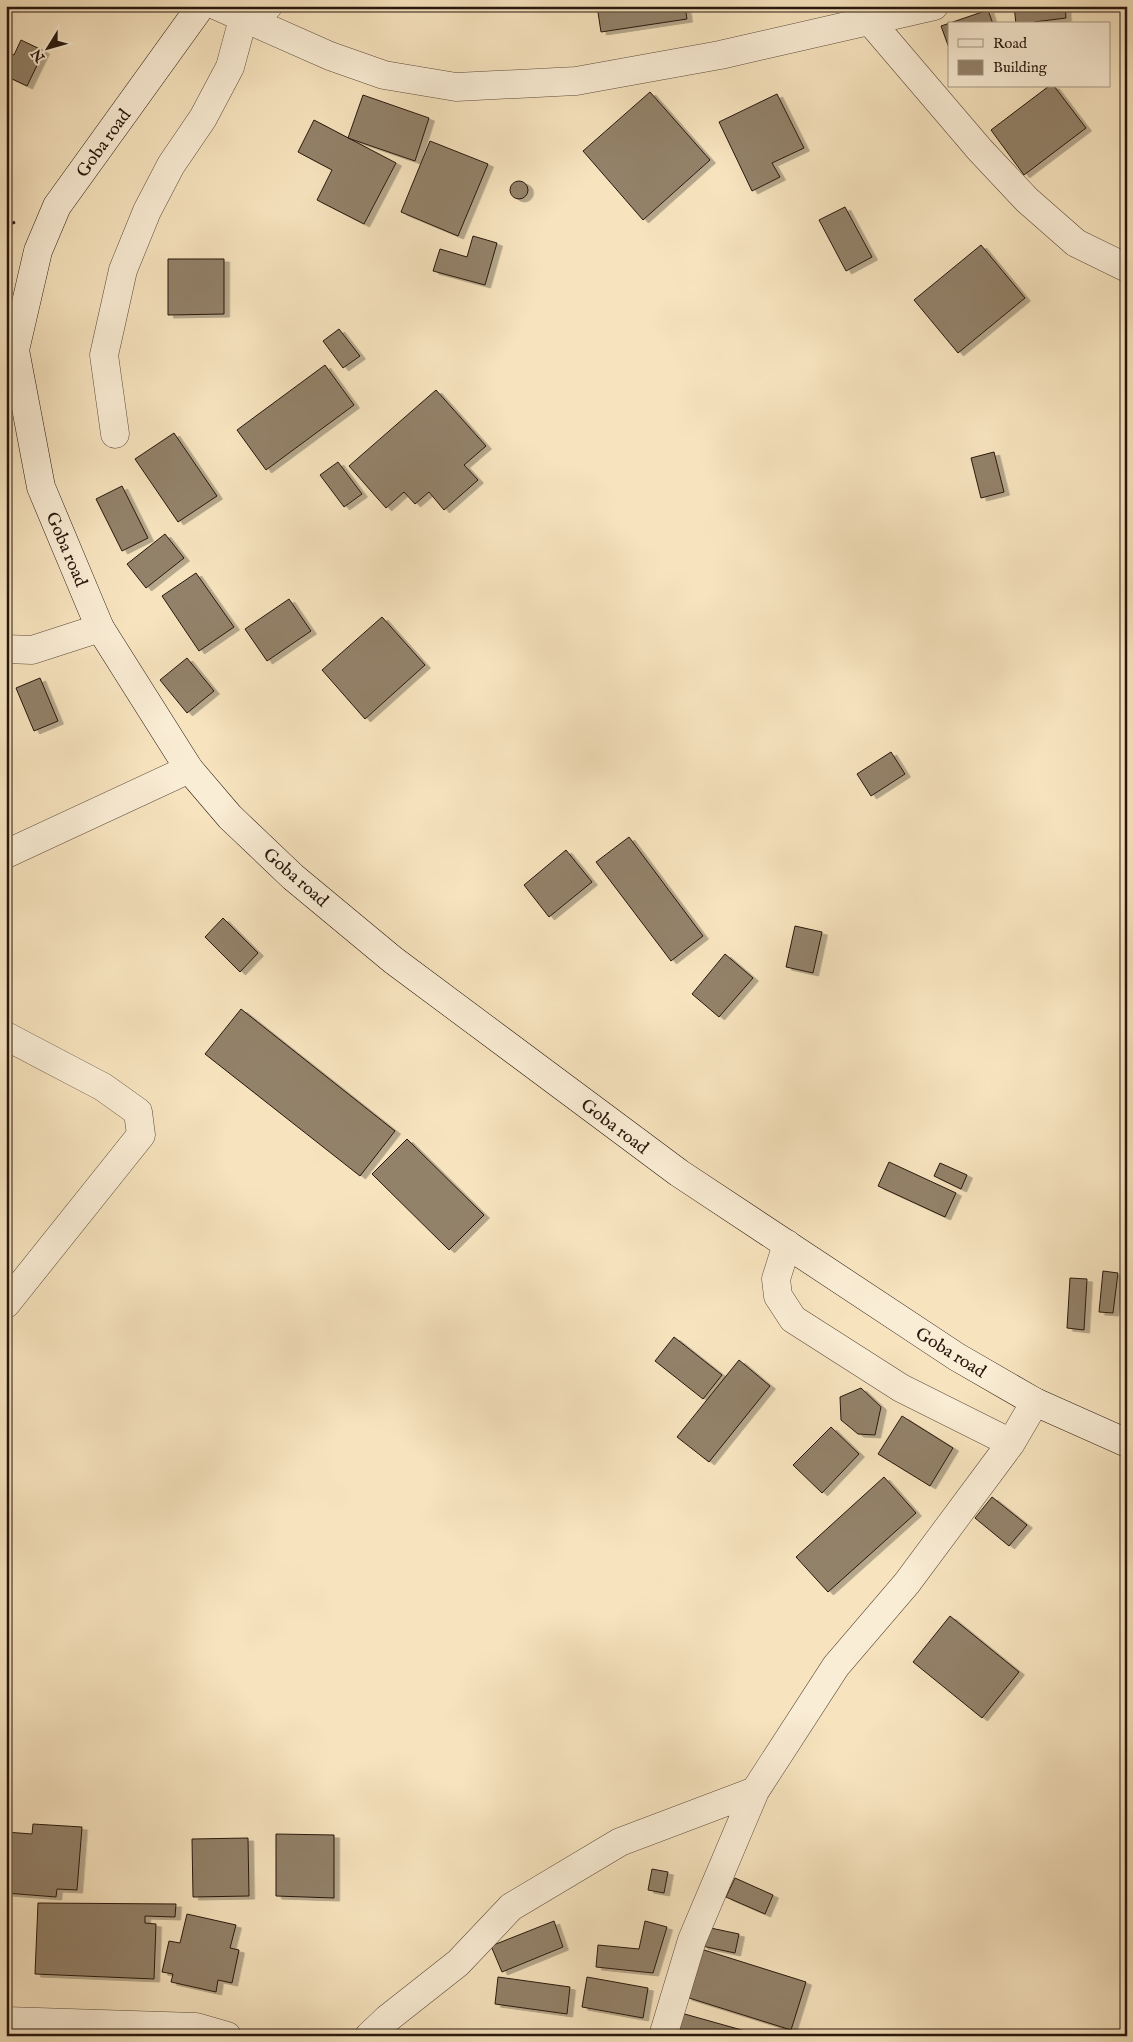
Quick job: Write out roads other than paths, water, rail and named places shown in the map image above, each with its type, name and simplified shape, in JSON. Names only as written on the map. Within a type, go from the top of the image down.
[{"type":"street","name":"Goba road","points":[[201,6],[58,206],[38,251],[15,350],[41,487],[100,628],[189,769],[230,818],[294,877],[393,960],[679,1173],[957,1357],[1035,1402],[1127,1443]]},
{"type":"street","points":[[217,6],[330,56],[384,75],[456,88],[576,80],[720,55],[934,6]]},
{"type":"street","points":[[116,434],[104,355],[123,270],[147,211],[170,165],[203,118],[230,67],[243,19],[268,6]]},
{"type":"street","points":[[869,20],[980,150],[1027,200],[1076,243],[1127,268]]},
{"type":"street","points":[[6,649],[32,650],[100,628]]},
{"type":"street","points":[[6,854],[189,769]]},
{"type":"street","points":[[6,1036],[103,1087],[138,1112],[142,1135],[6,1304]]},
{"type":"street","points":[[787,1244],[776,1279],[778,1296],[792,1319],[901,1388],[1011,1443]]},
{"type":"street","points":[[663,2036],[692,1940],[755,1791],[836,1666],[907,1583],[1011,1443],[1035,1402]]},
{"type":"street","points":[[370,2036],[387,2019],[458,1963],[511,1908],[620,1842],[755,1791]]},
{"type":"street","points":[[6,2021],[196,2027],[226,2036]]}]
